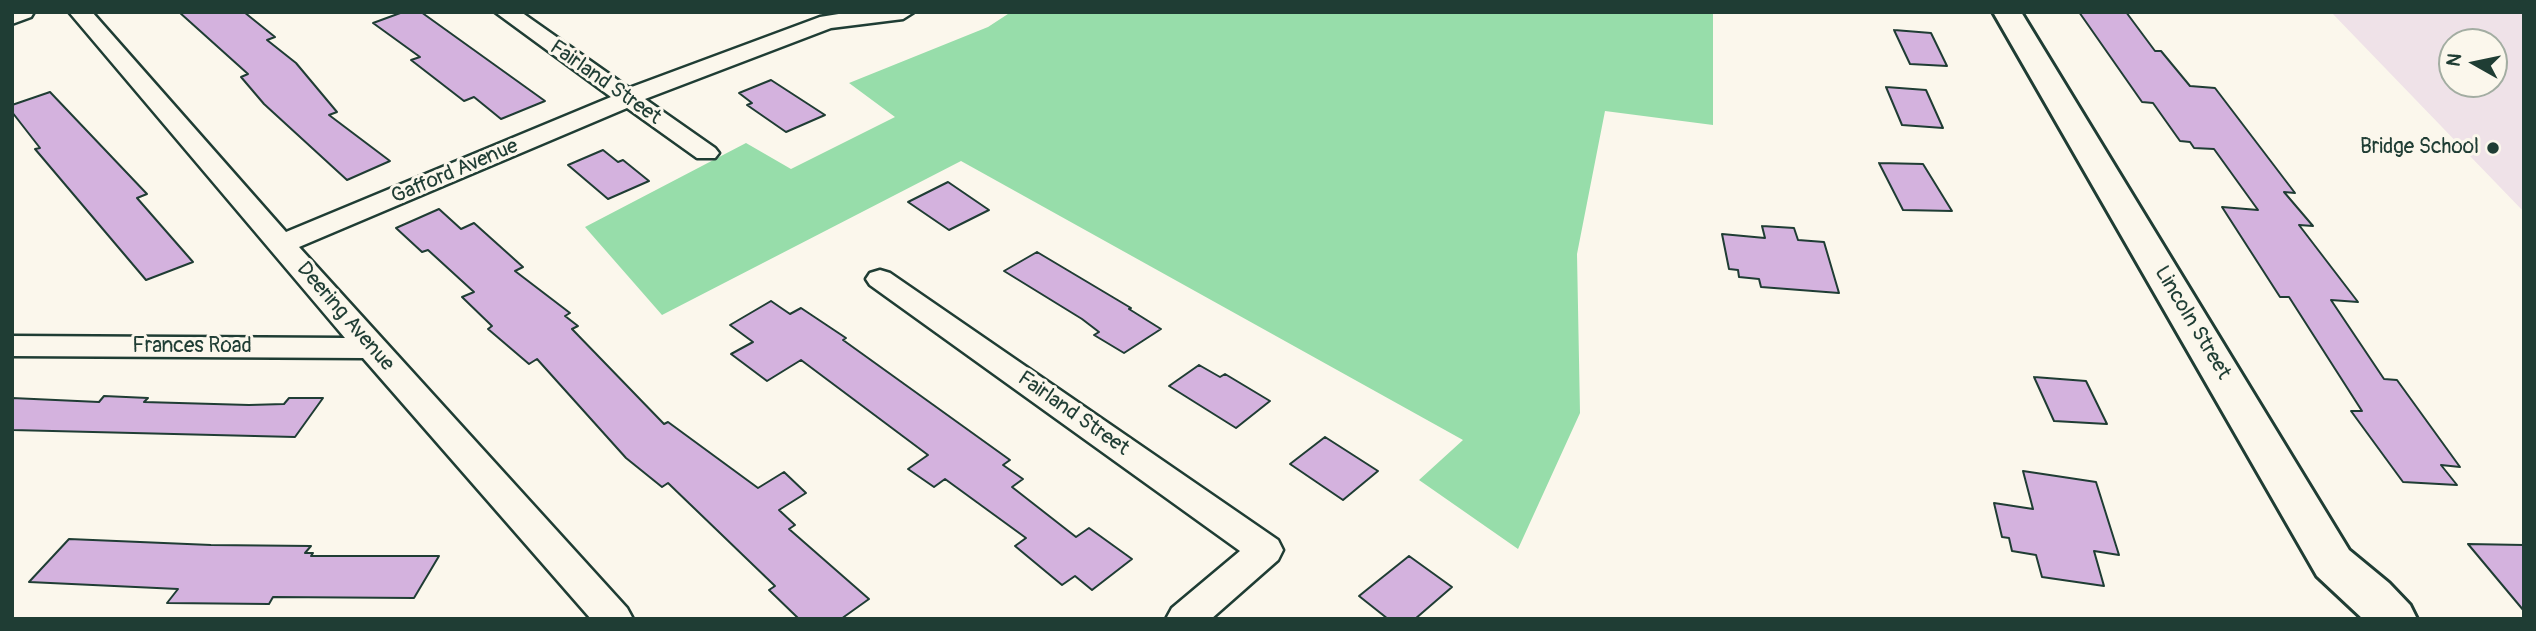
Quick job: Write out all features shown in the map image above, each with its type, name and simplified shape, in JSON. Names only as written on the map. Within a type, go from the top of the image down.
[{"type":"street","points":[[12,17],[23,12]]},
{"type":"street","name":"Deering Avenue","points":[[80,12],[371,348],[614,619]]},
{"type":"street","name":"Fairland Street","points":[[506,12],[706,153]]},
{"type":"street","points":[[776,39],[782,12]]},
{"type":"street","name":"Gafford Avenue","points":[[282,244],[776,39],[828,22],[903,12]]},
{"type":"street","name":"Lincoln Street","points":[[2007,12],[2333,563],[2372,596],[2393,619]]},
{"type":"street","name":"Fairland Street","points":[[880,279],[1265,550],[1185,619]]},
{"type":"street","name":"Frances Road","points":[[12,346],[371,348]]},
{"type":"street","points":[[2333,563],[2355,619]]},
{"type":"shaded area","name":"Bridge School","points":[[2331,12],[2524,12],[2524,212]]},
{"type":"green space","points":[[1011,12],[1713,12],[1713,125],[1605,111],[1577,254],[1580,413],[1518,549],[1419,480],[1463,440],[961,161],[662,315],[585,227],[746,143],[791,169],[895,117],[849,83],[988,27]]},
{"type":"building","points":[[179,12],[244,12],[275,37],[267,40],[296,63],[337,112],[329,115],[390,161],[347,180],[264,104],[241,77],[248,74]]},
{"type":"building","points":[[403,12],[421,12],[545,101],[501,119],[474,97],[464,101],[411,60],[420,57],[373,23]]},
{"type":"building","points":[[2079,12],[2126,12],[2155,51],[2161,51],[2190,86],[2215,88],[2295,193],[2284,192],[2313,226],[2299,225],[2358,302],[2331,300],[2384,379],[2397,380],[2460,467],[2441,465],[2457,485],[2403,482],[2351,411],[2362,411],[2289,297],[2280,297],[2222,207],[2258,210],[2214,149],[2194,148],[2190,142],[2180,141],[2153,103],[2142,102]]},
{"type":"building","points":[[1894,30],[1931,33],[1947,66],[1910,64]]},
{"type":"building","points":[[771,80],[825,115],[786,132],[747,105],[752,103],[739,93]]},
{"type":"building","points":[[1886,87],[1926,90],[1943,128],[1902,125]]},
{"type":"building","points":[[50,92],[147,194],[137,198],[193,262],[146,280],[35,149],[40,148],[12,112],[12,105]]},
{"type":"building","points":[[603,150],[618,162],[623,160],[649,181],[608,199],[568,165]]},
{"type":"building","points":[[1879,163],[1923,164],[1952,211],[1903,210]]},
{"type":"building","points":[[948,182],[989,210],[949,230],[908,202]]},
{"type":"building","points":[[439,209],[461,229],[474,223],[523,267],[515,271],[570,313],[565,316],[578,326],[572,329],[664,424],[668,422],[758,488],[784,472],[806,493],[779,510],[795,525],[789,529],[869,599],[841,619],[799,619],[769,590],[775,586],[668,483],[662,487],[626,458],[537,359],[529,364],[488,329],[492,326],[462,297],[474,292],[428,250],[422,252],[396,228]]},
{"type":"building","points":[[1762,226],[1794,228],[1798,240],[1824,242],[1839,293],[1761,287],[1759,279],[1739,277],[1738,270],[1729,269],[1722,234],[1765,238]]},
{"type":"building","points":[[1037,252],[1161,329],[1124,353],[1094,335],[1099,332],[1082,319],[1004,271]]},
{"type":"building","points":[[771,301],[790,314],[801,308],[846,338],[843,340],[1010,460],[1003,465],[1023,479],[1012,487],[1076,537],[1089,528],[1132,559],[1092,590],[1075,576],[1062,585],[1015,546],[1026,538],[945,479],[934,487],[908,469],[928,455],[801,360],[767,381],[731,354],[753,342],[730,325]]},
{"type":"building","points":[[1199,365],[1220,377],[1225,374],[1270,401],[1236,428],[1169,386]]},
{"type":"building","points":[[2034,377],[2086,381],[2107,424],[2054,421]]},
{"type":"building","points":[[104,396],[148,398],[144,402],[249,405],[284,404],[289,398],[323,398],[295,437],[12,430],[12,398],[99,402]]},
{"type":"building","points":[[1325,437],[1378,471],[1343,500],[1290,464]]},
{"type":"building","points":[[2023,471],[2096,482],[2119,555],[2094,551],[2104,586],[2042,577],[2036,555],[2012,551],[2009,538],[2002,537],[1994,503],[2033,509]]},
{"type":"building","points":[[69,539],[311,546],[305,553],[313,553],[311,556],[439,556],[414,598],[273,597],[269,604],[167,603],[178,589],[29,582]]},
{"type":"building","points":[[2468,544],[2524,545],[2524,611]]},
{"type":"building","points":[[1409,556],[1452,587],[1415,619],[1388,619],[1359,596]]},
{"type":"place","name":"Bridge School","points":[[2493,148]]}]
